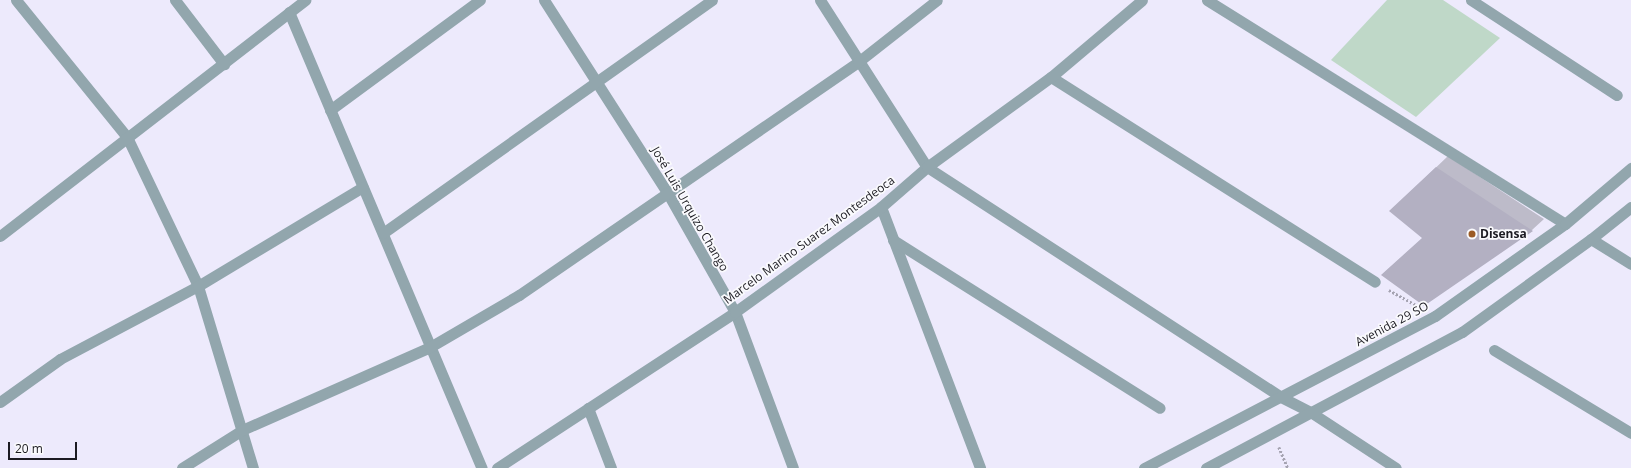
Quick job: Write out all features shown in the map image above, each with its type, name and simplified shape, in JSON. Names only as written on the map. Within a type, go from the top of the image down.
[{"type":"street","points":[[16,0],[127,137],[198,286],[253,468]]},
{"type":"street","points":[[175,0],[224,64]]},
{"type":"street","points":[[0,236],[305,0]]},
{"type":"street","points":[[330,110],[480,0]]},
{"type":"street","name":"José Luis Urquizo Chango","points":[[544,0],[668,192],[735,312],[793,468]]},
{"type":"street","points":[[383,233],[712,0]]},
{"type":"street","points":[[820,0],[858,62],[927,167],[1281,397],[1312,413],[1396,468]]},
{"type":"street","points":[[182,468],[242,430],[430,347],[519,295],[858,62],[937,0]]},
{"type":"street","name":"Marcelo Marino Suarez Montesdeoca","points":[[497,468],[735,312],[881,207],[927,167],[1051,77],[1142,0]]},
{"type":"street","points":[[1207,0],[1565,224]]},
{"type":"street","points":[[1471,0],[1617,95]]},
{"type":"street","points":[[289,12],[482,468]]},
{"type":"street","points":[[1051,77],[1375,282]]},
{"type":"street","name":"Avenida 29 SO","points":[[1144,468],[1435,316],[1565,224],[1631,168]]},
{"type":"street","points":[[0,402],[60,359],[198,286],[363,188]]},
{"type":"street","points":[[881,207],[892,240],[980,468]]},
{"type":"street","points":[[1206,468],[1273,434],[1462,332],[1591,239],[1631,207]]},
{"type":"street","points":[[1591,239],[1631,264]]},
{"type":"street","points":[[892,240],[1160,408]]},
{"type":"street","points":[[1494,350],[1631,433]]},
{"type":"street","points":[[588,408],[611,468]]},
{"type":"path","points":[[1273,434],[1288,468]]},
{"type":"green space","points":[[1387,0],[1443,0],[1500,38],[1416,117],[1331,60]]},
{"type":"building","name":"Disensa","points":[[1436,167],[1533,231],[1424,306],[1381,275],[1422,238],[1389,211]]},
{"type":"place","name":"Disensa","points":[[1472,234]]}]
